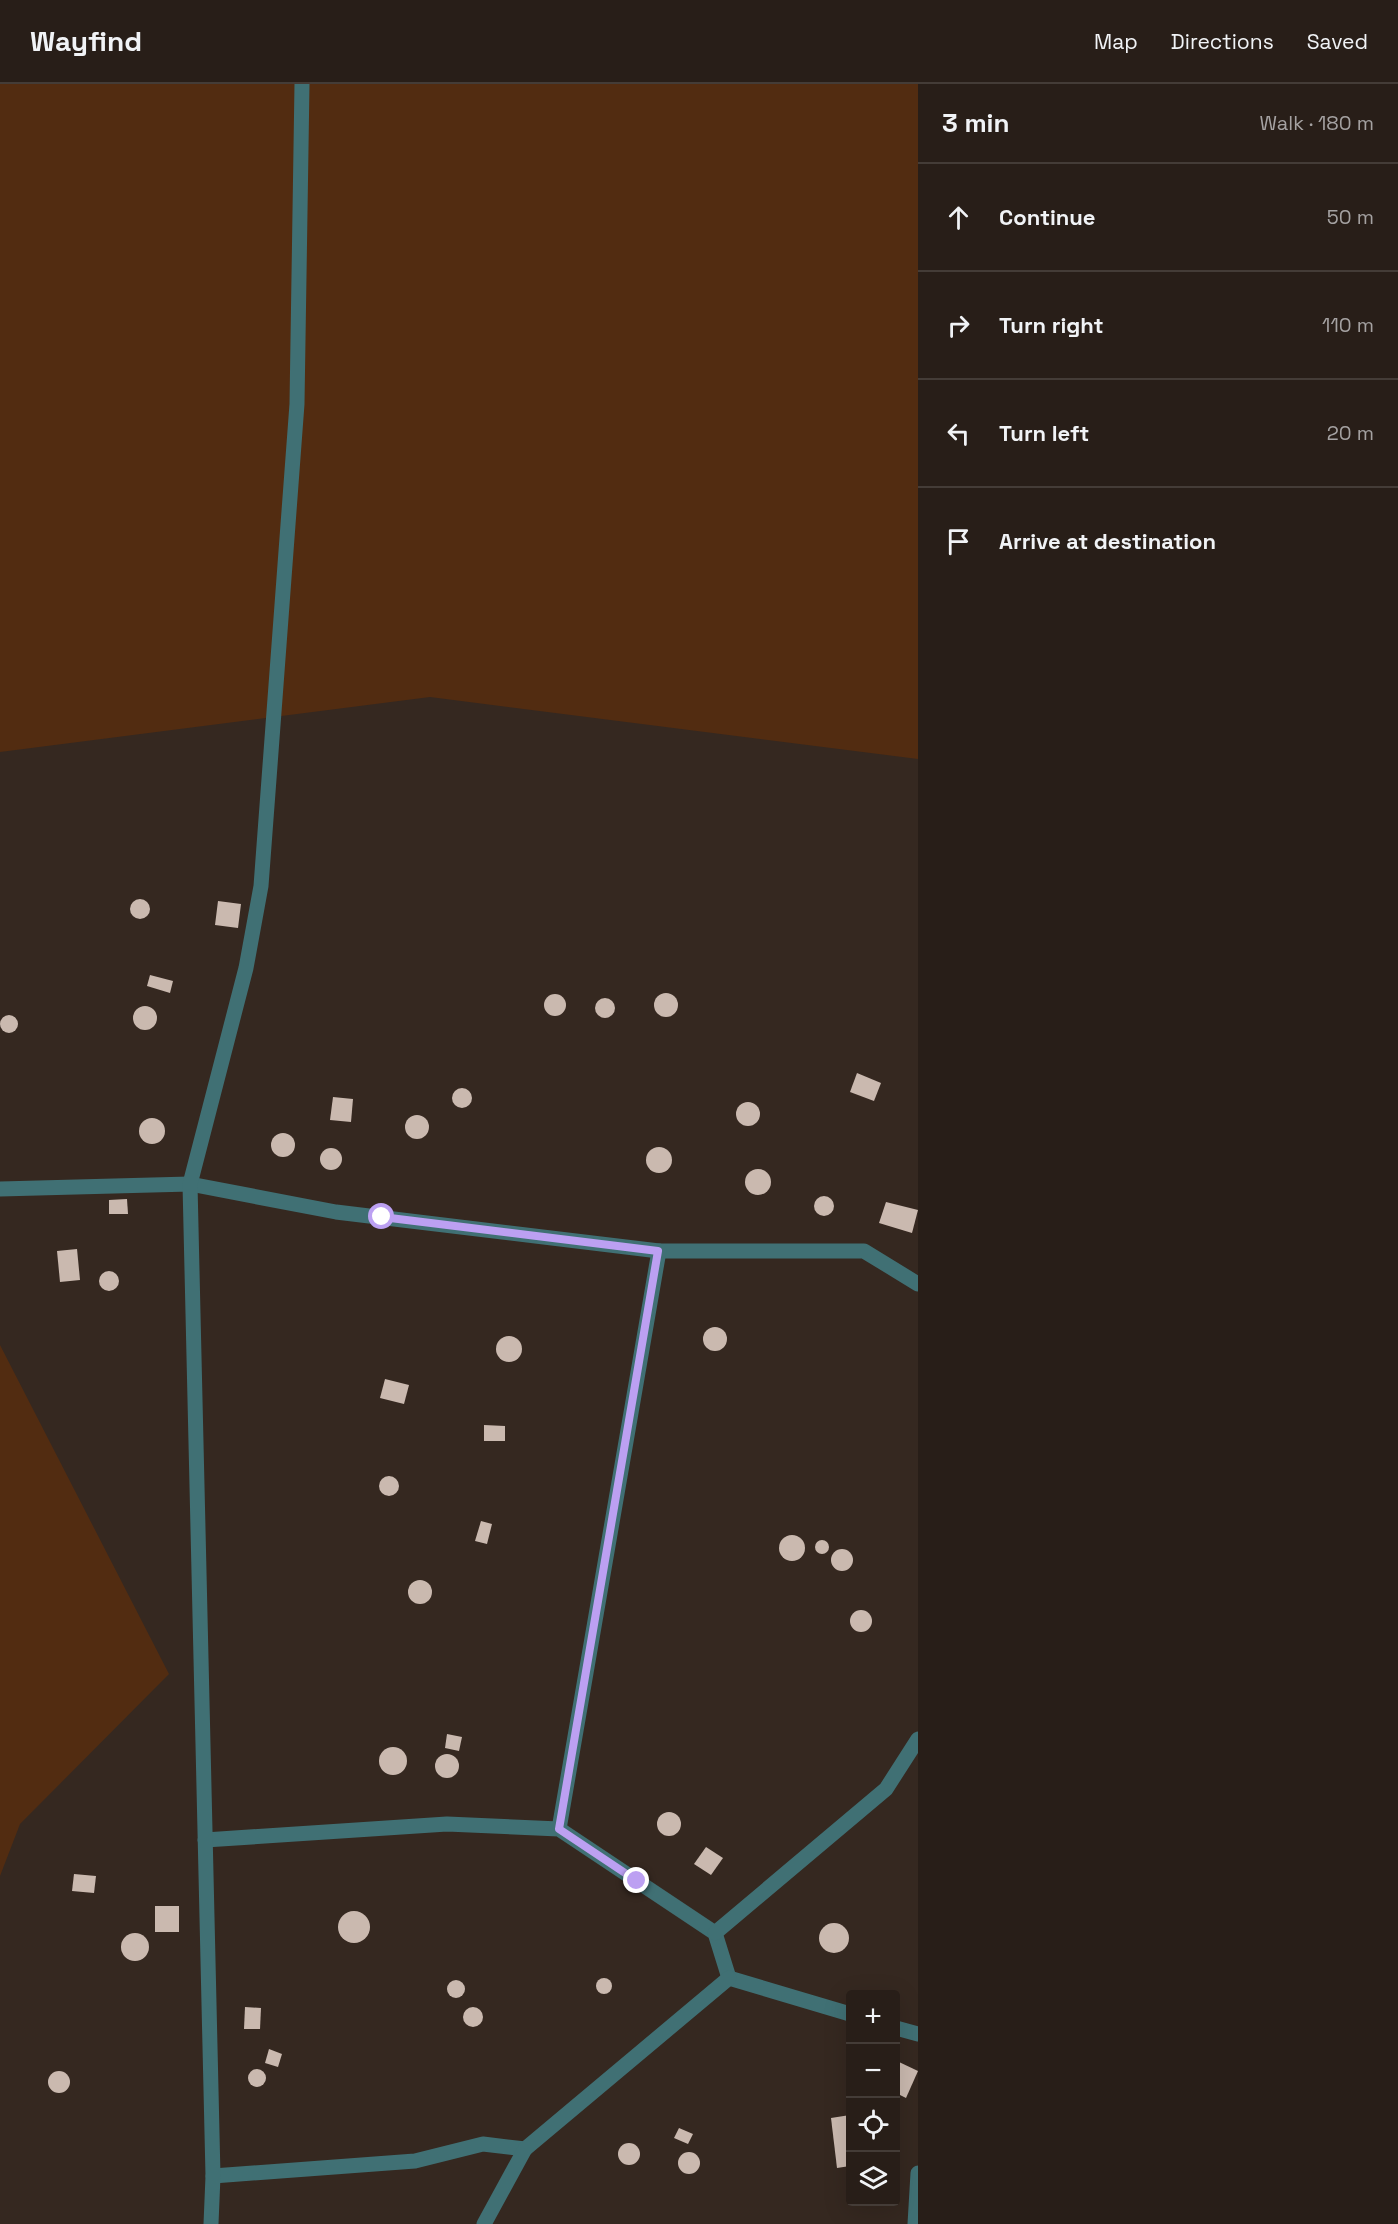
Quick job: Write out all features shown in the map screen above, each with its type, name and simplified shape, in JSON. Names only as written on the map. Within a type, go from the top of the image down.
[{"type":"street","points":[[211,2224],[213,2176],[190,1184],[246,968],[261,885],[297,404],[302,84]]},
{"type":"street","points":[[0,1189],[190,1184],[336,1212],[658,1251],[864,1251],[918,1284]]},
{"type":"street","points":[[559,1829],[658,1251]]},
{"type":"street","points":[[715,1933],[886,1789],[918,1739]]},
{"type":"street","points":[[205,1840],[447,1824],[559,1829],[715,1933],[729,1978]]},
{"type":"street","points":[[729,1978],[846,2013]]},
{"type":"street","points":[[484,2224],[525,2149],[729,1978]]},
{"type":"street","points":[[900,2029],[918,2034]]},
{"type":"street","points":[[213,2176],[415,2161],[483,2144],[525,2149]]},
{"type":"street","points":[[915,2224],[918,2174]]},
{"type":"shaded area","points":[[0,84],[918,84],[918,759],[430,697],[0,752]]},
{"type":"shaded area","points":[[0,1345],[169,1674],[20,1824],[0,1876]]},
{"type":"building","points":[[136,899],[144,899],[150,905],[150,913],[144,919],[136,919],[130,913],[130,905]]},
{"type":"building","points":[[218,901],[241,904],[238,928],[215,925]]},
{"type":"building","points":[[150,975],[173,981],[170,993],[147,986]]},
{"type":"building","points":[[666,993],[674,997],[678,1005],[674,1013],[666,1017],[658,1013],[654,1005],[658,997]]},
{"type":"building","points":[[555,994],[563,997],[566,1005],[563,1013],[555,1016],[547,1013],[544,1005],[547,997]]},
{"type":"building","points":[[601,998],[609,998],[615,1004],[615,1012],[609,1018],[601,1018],[595,1012],[595,1004]]},
{"type":"building","points":[[145,1006],[154,1009],[157,1018],[154,1027],[145,1030],[136,1027],[133,1018],[136,1009]]},
{"type":"building","points":[[5,1015],[13,1015],[18,1020],[16,1031],[5,1033],[0,1028],[0,1020]]},
{"type":"building","points":[[857,1073],[881,1083],[874,1101],[850,1092]]},
{"type":"building","points":[[462,1088],[469,1091],[472,1098],[469,1105],[462,1108],[455,1105],[452,1098],[455,1091]]},
{"type":"building","points":[[333,1097],[353,1099],[351,1122],[330,1120]]},
{"type":"building","points":[[748,1102],[757,1105],[760,1114],[757,1123],[748,1126],[739,1123],[736,1114],[739,1105]]},
{"type":"building","points":[[417,1115],[426,1118],[429,1127],[426,1136],[417,1139],[408,1136],[405,1127],[408,1118]]},
{"type":"building","points":[[152,1118],[161,1122],[165,1131],[161,1140],[152,1144],[143,1140],[139,1131],[143,1122]]},
{"type":"building","points":[[283,1133],[292,1136],[295,1145],[292,1154],[283,1157],[274,1154],[271,1145],[274,1136]]},
{"type":"building","points":[[659,1147],[668,1151],[672,1160],[668,1169],[659,1173],[650,1169],[646,1160],[650,1151]]},
{"type":"building","points":[[331,1148],[339,1151],[342,1159],[339,1167],[331,1170],[323,1167],[320,1159],[323,1151]]},
{"type":"building","points":[[758,1169],[767,1173],[771,1182],[767,1191],[758,1195],[749,1191],[745,1182],[749,1173]]},
{"type":"building","points":[[824,1196],[831,1199],[834,1206],[831,1213],[824,1216],[817,1213],[814,1206],[817,1199]]},
{"type":"building","points":[[127,1199],[128,1214],[109,1214],[109,1200]]},
{"type":"building","points":[[886,1202],[918,1210],[912,1233],[879,1223]]},
{"type":"building","points":[[77,1249],[80,1280],[60,1282],[57,1251]]},
{"type":"building","points":[[105,1271],[113,1271],[119,1277],[119,1285],[113,1291],[105,1291],[99,1285],[99,1277]]},
{"type":"building","points":[[715,1327],[724,1330],[727,1339],[724,1348],[715,1351],[706,1348],[703,1339],[706,1330]]},
{"type":"building","points":[[509,1336],[518,1340],[522,1349],[518,1358],[509,1362],[500,1358],[496,1349],[500,1340]]},
{"type":"building","points":[[385,1379],[409,1385],[404,1404],[380,1398]]},
{"type":"building","points":[[484,1425],[505,1426],[505,1441],[484,1441]]},
{"type":"building","points":[[385,1476],[393,1476],[399,1482],[399,1490],[393,1496],[385,1496],[379,1490],[379,1482]]},
{"type":"building","points":[[481,1521],[492,1524],[487,1544],[475,1541]]},
{"type":"building","points":[[792,1535],[801,1539],[805,1548],[801,1557],[792,1561],[783,1557],[779,1548],[783,1539]]},
{"type":"building","points":[[822,1540],[827,1542],[829,1547],[827,1552],[822,1554],[817,1552],[815,1547],[817,1542]]},
{"type":"building","points":[[842,1549],[852,1556],[853,1560],[846,1570],[842,1571],[832,1564],[831,1560],[838,1550]]},
{"type":"building","points":[[420,1580],[425,1581],[431,1587],[431,1597],[425,1603],[420,1604],[415,1603],[409,1597],[408,1592],[409,1587],[415,1581]]},
{"type":"building","points":[[861,1610],[869,1613],[872,1621],[869,1629],[861,1632],[853,1629],[850,1621],[853,1613]]},
{"type":"building","points":[[447,1734],[462,1737],[459,1751],[445,1748]]},
{"type":"building","points":[[393,1747],[403,1751],[407,1761],[403,1771],[393,1775],[383,1771],[379,1761],[383,1751]]},
{"type":"building","points":[[447,1754],[452,1755],[458,1761],[458,1771],[452,1777],[447,1778],[442,1777],[436,1771],[435,1766],[436,1761],[442,1755]]},
{"type":"building","points":[[669,1812],[678,1815],[681,1824],[678,1833],[669,1836],[660,1833],[657,1824],[660,1815]]},
{"type":"building","points":[[706,1847],[723,1858],[711,1875],[694,1864]]},
{"type":"building","points":[[74,1874],[96,1876],[94,1893],[72,1891]]},
{"type":"building","points":[[155,1906],[179,1906],[179,1932],[155,1932]]},
{"type":"building","points":[[354,1911],[365,1916],[370,1927],[365,1938],[354,1943],[343,1938],[338,1927],[343,1916]]},
{"type":"building","points":[[834,1923],[845,1927],[849,1938],[845,1949],[834,1953],[823,1949],[819,1938],[823,1927]]},
{"type":"building","points":[[135,1933],[145,1937],[149,1947],[145,1957],[135,1961],[125,1957],[121,1947],[125,1937]]},
{"type":"building","points":[[604,1978],[610,1980],[612,1986],[610,1992],[604,1994],[598,1992],[596,1986],[598,1980]]},
{"type":"building","points":[[452,1980],[460,1980],[465,1985],[463,1996],[452,1998],[447,1993],[447,1985]]},
{"type":"building","points":[[245,2007],[261,2008],[260,2029],[244,2029]]},
{"type":"building","points":[[473,2007],[480,2010],[483,2017],[480,2024],[473,2027],[466,2024],[463,2017],[466,2010]]},
{"type":"building","points":[[269,2049],[282,2054],[278,2067],[265,2063]]},
{"type":"building","points":[[900,2062],[918,2071],[906,2098],[900,2095]]},
{"type":"building","points":[[253,2069],[261,2069],[266,2074],[264,2085],[253,2087],[248,2082],[248,2074]]},
{"type":"building","points":[[59,2071],[67,2074],[70,2082],[67,2090],[59,2093],[51,2090],[48,2082],[51,2074]]},
{"type":"building","points":[[846,2116],[846,2167],[837,2168],[831,2118]]},
{"type":"building","points":[[679,2128],[693,2134],[688,2144],[674,2138]]},
{"type":"building","points":[[629,2143],[637,2146],[640,2154],[637,2162],[629,2165],[621,2162],[618,2154],[621,2146]]},
{"type":"building","points":[[689,2152],[697,2155],[700,2163],[697,2171],[689,2174],[681,2171],[678,2163],[681,2155]]},
{"type":"route","points":[[382,1217],[658,1251],[559,1829],[637,1881]]}]
